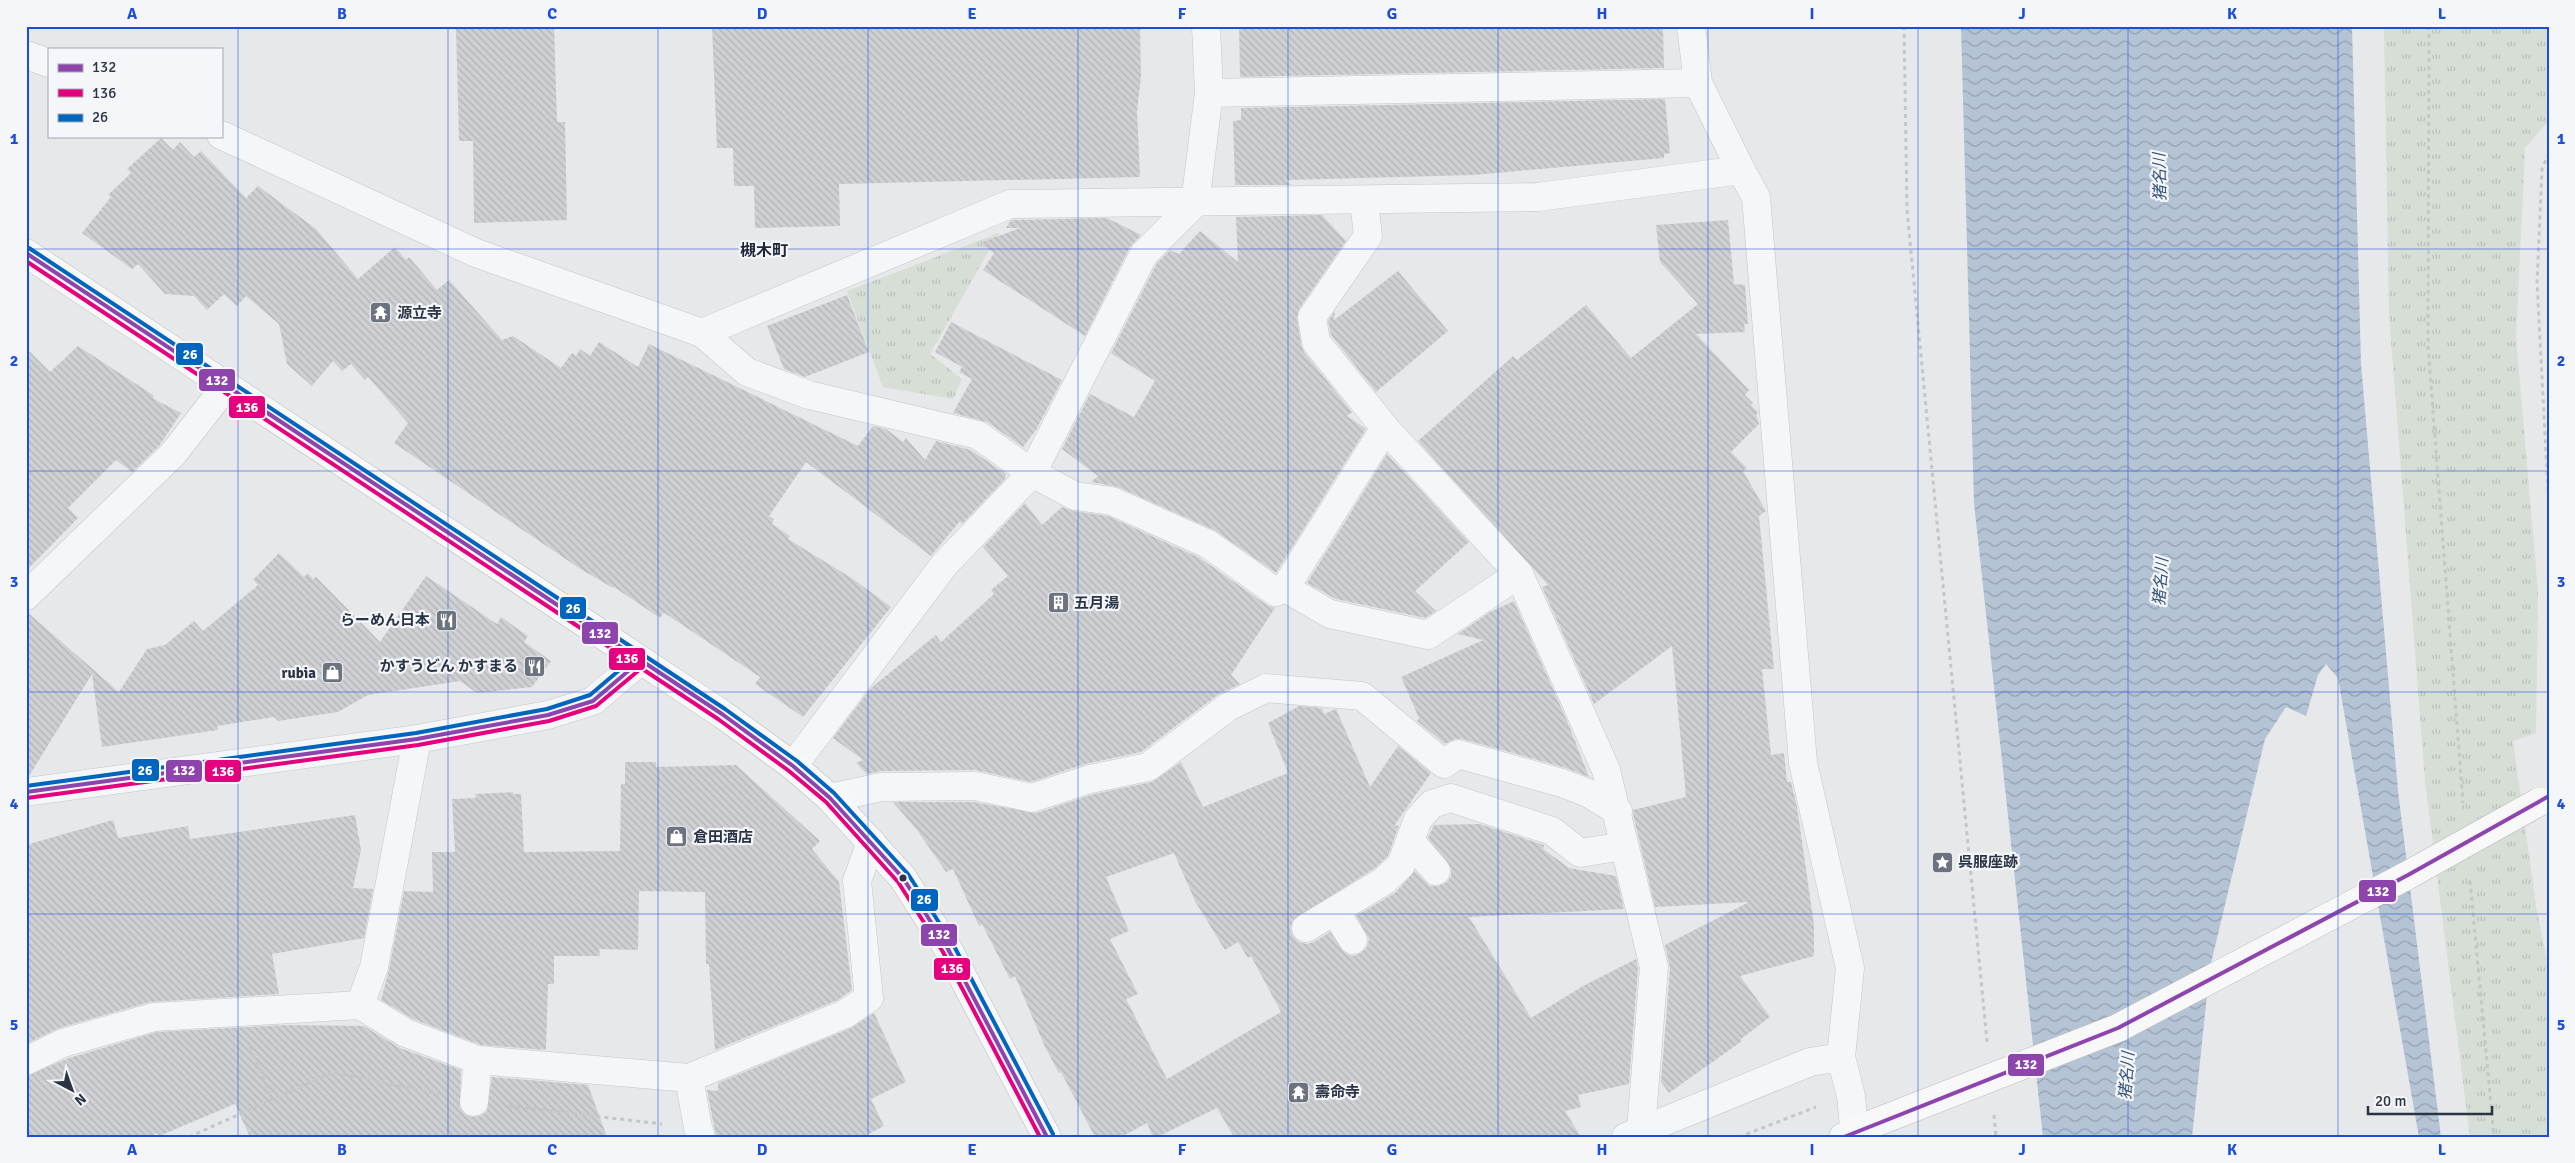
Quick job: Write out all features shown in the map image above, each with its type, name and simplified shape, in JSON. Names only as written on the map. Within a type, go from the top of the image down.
[{"type":"highway","points":[[26,253],[722,714],[793,766],[830,798],[903,878],[948,949],[1047,1137]]},
{"type":"highway","points":[[1858,1132],[2118,1028],[2408,875],[2544,799]]},
{"type":"street","points":[[793,766],[944,565],[1032,473],[1144,254],[1195,203],[1209,92],[1206,26]]},
{"type":"street","points":[[1691,26],[1698,82],[1740,170],[1756,197],[1803,763],[1850,968],[1841,1057],[1858,1132]]},
{"type":"street","points":[[26,55],[48,63]]},
{"type":"street","points":[[1209,92],[1698,82]]},
{"type":"street","points":[[222,135],[476,253],[702,333],[747,372],[809,395],[978,435],[1032,473],[1074,496],[1112,502],[1199,540],[1276,592],[1285,588],[1385,428]]},
{"type":"street","points":[[702,333],[1010,204],[1538,198],[1740,170]]},
{"type":"street","points":[[1364,200],[1368,236],[1312,317],[1316,342],[1385,428],[1519,574],[1606,770],[1618,811],[1624,846],[1654,968],[1634,1133],[1810,1062],[1841,1057]]},
{"type":"street","points":[[26,596],[173,454],[226,386]]},
{"type":"street","points":[[1285,588],[1330,614],[1428,635],[1519,574]]},
{"type":"street","points":[[26,792],[417,739],[548,715],[593,700],[640,661]]},
{"type":"street","points":[[830,798],[881,787],[975,786],[1032,798],[1090,779],[1148,767],[1228,707],[1266,688],[1362,696],[1444,764],[1458,754],[1562,783],[1588,793],[1618,811]]},
{"type":"street","points":[[360,1005],[374,967],[417,739]]},
{"type":"street","points":[[1306,928],[1384,881],[1401,865],[1418,819],[1432,804],[1450,798],[1552,831],[1580,853],[1624,846]]},
{"type":"street","points":[[26,1061],[63,1043],[154,1017],[360,1005],[406,1033],[478,1060],[689,1078],[845,1014],[869,998],[856,881],[871,842]]},
{"type":"street","points":[[1411,842],[1436,871]]},
{"type":"street","points":[[1335,911],[1353,940]]},
{"type":"street","points":[[474,1102],[478,1060]]},
{"type":"street","points":[[689,1078],[698,1128],[702,1137]]},
{"type":"path","points":[[1904,26],[1907,210],[1987,1048]]},
{"type":"path","points":[[2428,26],[2428,346],[2464,813]]},
{"type":"path","points":[[2549,154],[2542,168],[2537,283],[2549,509]]},
{"type":"path","points":[[2469,872],[2494,1137]]},
{"type":"path","points":[[245,1011],[247,1039],[272,1099]]},
{"type":"path","points":[[1739,1137],[1818,1106]]},
{"type":"path","points":[[1993,1107],[1996,1137]]},
{"type":"green space","points":[[2384,26],[2549,26],[2549,120],[2525,148],[2516,338],[2538,592],[2536,733],[2513,741],[2537,912],[2549,971],[2549,1137],[2470,1137],[2425,781],[2389,313]]},
{"type":"green space","points":[[999,233],[930,354],[962,379],[953,399],[883,387],[847,291]]},
{"type":"water","name":"猪名川","points":[[1961,26],[2352,26],[2361,364],[2398,791],[2441,1137],[2419,1137],[2338,678],[2326,664],[2318,675],[2306,716],[2286,707],[2265,739],[2210,967],[2192,1137],[2043,1137],[1974,503]]},
{"type":"building","points":[[456,26],[554,26],[557,122],[565,122],[567,220],[474,223],[473,141],[459,141]]},
{"type":"building","points":[[712,26],[1140,26],[1141,76],[1137,111],[1140,177],[839,184],[840,226],[755,228],[754,186],[734,186],[733,148],[717,148]]},
{"type":"building","points":[[1239,26],[1663,26],[1664,68],[1240,77]]},
{"type":"building","points":[[1665,99],[1670,153],[1664,154],[1664,158],[1474,175],[1286,180],[1291,185],[1235,185],[1233,121],[1241,120],[1241,108]]},
{"type":"building","points":[[161,138],[173,150],[180,142],[194,157],[201,151],[246,198],[258,186],[316,229],[358,279],[395,247],[406,260],[409,257],[437,290],[449,280],[502,340],[513,336],[561,368],[572,353],[576,356],[580,349],[590,356],[599,342],[638,367],[649,344],[858,446],[873,426],[886,429],[903,442],[906,438],[925,460],[936,441],[971,450],[1006,474],[1005,479],[962,524],[960,521],[931,556],[806,462],[769,516],[774,519],[772,524],[790,536],[788,539],[853,579],[891,607],[803,717],[755,684],[760,677],[666,614],[663,613],[660,618],[614,587],[579,568],[394,443],[408,423],[368,377],[365,380],[351,364],[342,371],[333,361],[312,386],[287,364],[279,324],[246,296],[237,306],[224,294],[207,310],[194,296],[165,294],[138,264],[132,269],[82,233],[111,197],[108,195],[131,173],[127,169]]},
{"type":"building","points":[[1322,215],[1346,241],[1299,309],[1297,319],[1301,344],[1304,352],[1352,412],[1347,416],[1366,429],[1276,573],[1214,530],[1118,487],[1091,482],[1098,476],[1062,449],[1090,394],[1134,417],[1155,381],[1111,353],[1157,263],[1170,250],[1179,254],[1200,231],[1238,262],[1236,217]]},
{"type":"building","points":[[1107,218],[1141,235],[1130,247],[1085,336],[983,270],[994,253],[980,243],[1020,228],[1006,228],[1011,220]]},
{"type":"building","points":[[1728,220],[1734,284],[1745,285],[1748,324],[1744,324],[1745,332],[1696,334],[1749,390],[1745,395],[1758,412],[1756,415],[1759,424],[1731,452],[1747,468],[1743,471],[1766,511],[1759,516],[1774,669],[1762,669],[1771,755],[1784,753],[1787,782],[1791,782],[1797,807],[1814,925],[1814,956],[1740,976],[1770,1017],[1741,1039],[1742,1041],[1669,1093],[1661,1082],[1670,968],[1665,945],[1749,902],[1655,907],[1633,810],[1686,797],[1672,646],[1594,704],[1542,587],[1548,585],[1418,441],[1513,356],[1517,360],[1586,305],[1631,358],[1698,304],[1660,262],[1656,225]]},
{"type":"building","points":[[1398,271],[1448,331],[1376,392],[1331,335],[1328,321],[1335,311],[1334,320]]},
{"type":"building","points":[[847,295],[869,352],[805,377],[784,369],[767,326]]},
{"type":"building","points":[[951,322],[1062,380],[1036,430],[1023,447],[987,422],[953,413],[972,379],[959,372],[962,367],[935,352]]},
{"type":"building","points":[[78,346],[153,395],[154,399],[181,413],[159,446],[132,472],[116,460],[68,508],[78,518],[26,571],[26,348],[50,372]]},
{"type":"building","points":[[1387,454],[1469,542],[1415,591],[1436,611],[1425,618],[1336,599],[1307,583]]},
{"type":"building","points":[[1025,503],[1042,525],[1062,507],[1073,511],[1108,516],[1200,558],[1267,605],[1275,608],[1231,675],[1240,684],[1219,694],[1141,752],[1085,764],[1031,782],[975,770],[881,771],[867,774],[856,763],[863,760],[833,738],[871,688],[936,635],[941,642],[994,594],[991,590],[1008,576],[983,547]]},
{"type":"building","points":[[279,553],[304,577],[308,573],[313,579],[316,577],[380,642],[426,576],[497,624],[501,617],[528,636],[524,642],[551,661],[532,687],[477,693],[460,681],[368,695],[338,712],[278,721],[274,717],[217,726],[218,730],[102,747],[92,674],[29,776],[26,776],[26,611],[119,692],[147,649],[165,645],[194,621],[203,631],[258,585],[253,580]]},
{"type":"building","points":[[1514,601],[1568,723],[1589,777],[1566,768],[1462,739],[1455,739],[1445,744],[1417,721],[1419,718],[1401,677],[1483,640],[1458,634],[1490,612]]},
{"type":"building","points":[[1299,706],[1322,708],[1324,714],[1336,709],[1370,787],[1398,746],[1431,773],[1394,826],[1399,825],[1388,856],[1375,868],[1293,920],[1290,929],[1293,936],[1299,942],[1307,944],[1314,942],[1330,932],[1345,953],[1353,956],[1361,953],[1367,947],[1369,939],[1356,916],[1395,893],[1415,871],[1430,886],[1439,886],[1447,882],[1451,876],[1451,868],[1428,838],[1434,825],[1480,824],[1544,845],[1543,849],[1569,868],[1616,876],[1624,909],[1469,917],[1531,1018],[1583,986],[1636,959],[1638,968],[1629,1084],[1578,1095],[1581,1107],[1565,1111],[1581,1137],[1234,1137],[1217,1108],[1157,1137],[1153,1137],[1147,1123],[1121,1137],[1095,1137],[1061,1072],[1059,1073],[1045,1047],[1015,976],[1010,979],[982,924],[979,926],[953,869],[946,872],[917,830],[893,802],[973,802],[1036,813],[1094,794],[1152,782],[1181,762],[1203,807],[1288,773],[1268,723]],"holes":[[[1174,853],[1195,901],[1225,950],[1238,942],[1248,958],[1251,956],[1281,1012],[1167,1079],[1126,999],[1138,994],[1110,939],[1129,931],[1106,877]]]},
{"type":"building","points":[[625,762],[656,762],[656,767],[736,765],[820,841],[812,849],[839,882],[852,990],[838,1000],[715,1050],[709,964],[706,964],[705,892],[639,891],[638,950],[599,949],[600,956],[554,956],[554,984],[548,984],[546,1050],[481,1045],[413,1019],[381,1000],[389,970],[404,891],[433,892],[432,852],[455,852],[452,799],[476,798],[475,794],[513,792],[513,794],[521,794],[524,852],[620,851],[621,784],[625,784]]},
{"type":"building","points":[[355,815],[361,850],[353,888],[373,889],[364,938],[272,954],[279,994],[150,1002],[59,1028],[26,1044],[26,845],[113,820],[118,838],[188,826],[190,839]]},
{"type":"building","points":[[874,1013],[906,1082],[871,1099],[884,1126],[863,1137],[716,1137],[707,1090],[718,1091],[718,1083],[851,1028]]},
{"type":"building","points":[[284,1025],[364,1026],[400,1048],[461,1070],[460,1108],[465,1114],[472,1117],[481,1116],[487,1111],[492,1077],[588,1085],[607,1137],[250,1137],[235,1104],[159,1136],[157,1133],[150,1137],[26,1137],[26,1076],[69,1058],[157,1032]]},
{"type":"transit line","name":"26","points":[[29,248],[725,709],[797,761],[834,793],[908,874],[954,946],[1053,1134]]},
{"type":"transit line","name":"132","points":[[26,253],[722,714],[793,766],[830,798],[903,878],[948,949],[1047,1137]]},
{"type":"transit line","name":"136","points":[[26,261],[718,719],[789,771],[826,802],[898,882],[943,952],[1040,1137]]},
{"type":"transit line","name":"26","points":[[26,786],[416,733],[547,709],[590,695],[636,656]]},
{"type":"transit line","name":"132","points":[[26,792],[417,739],[548,715],[593,701],[640,661]]},
{"type":"transit line","name":"136","points":[[27,798],[418,745],[549,721],[596,706],[644,666]]},
{"type":"transit line","name":"132","points":[[1844,1137],[2118,1028],[2408,875],[2549,796]]},
{"type":"place","name":"源立寺","points":[[381,313]]},
{"type":"place","name":"五月湯","points":[[1058,603]]},
{"type":"place","name":"らーめん日本","points":[[446,620]]},
{"type":"place","name":"かすうどん かすまる","points":[[534,666]]},
{"type":"place","name":"rubia","points":[[332,673]]},
{"type":"place","name":"倉田酒店","points":[[677,837]]},
{"type":"place","name":"呉服座跡","points":[[1942,862]]},
{"type":"place","name":"壽命寺","points":[[1299,1092]]},
{"type":"district","name":"槻木町","points":[[764,251]]}]
